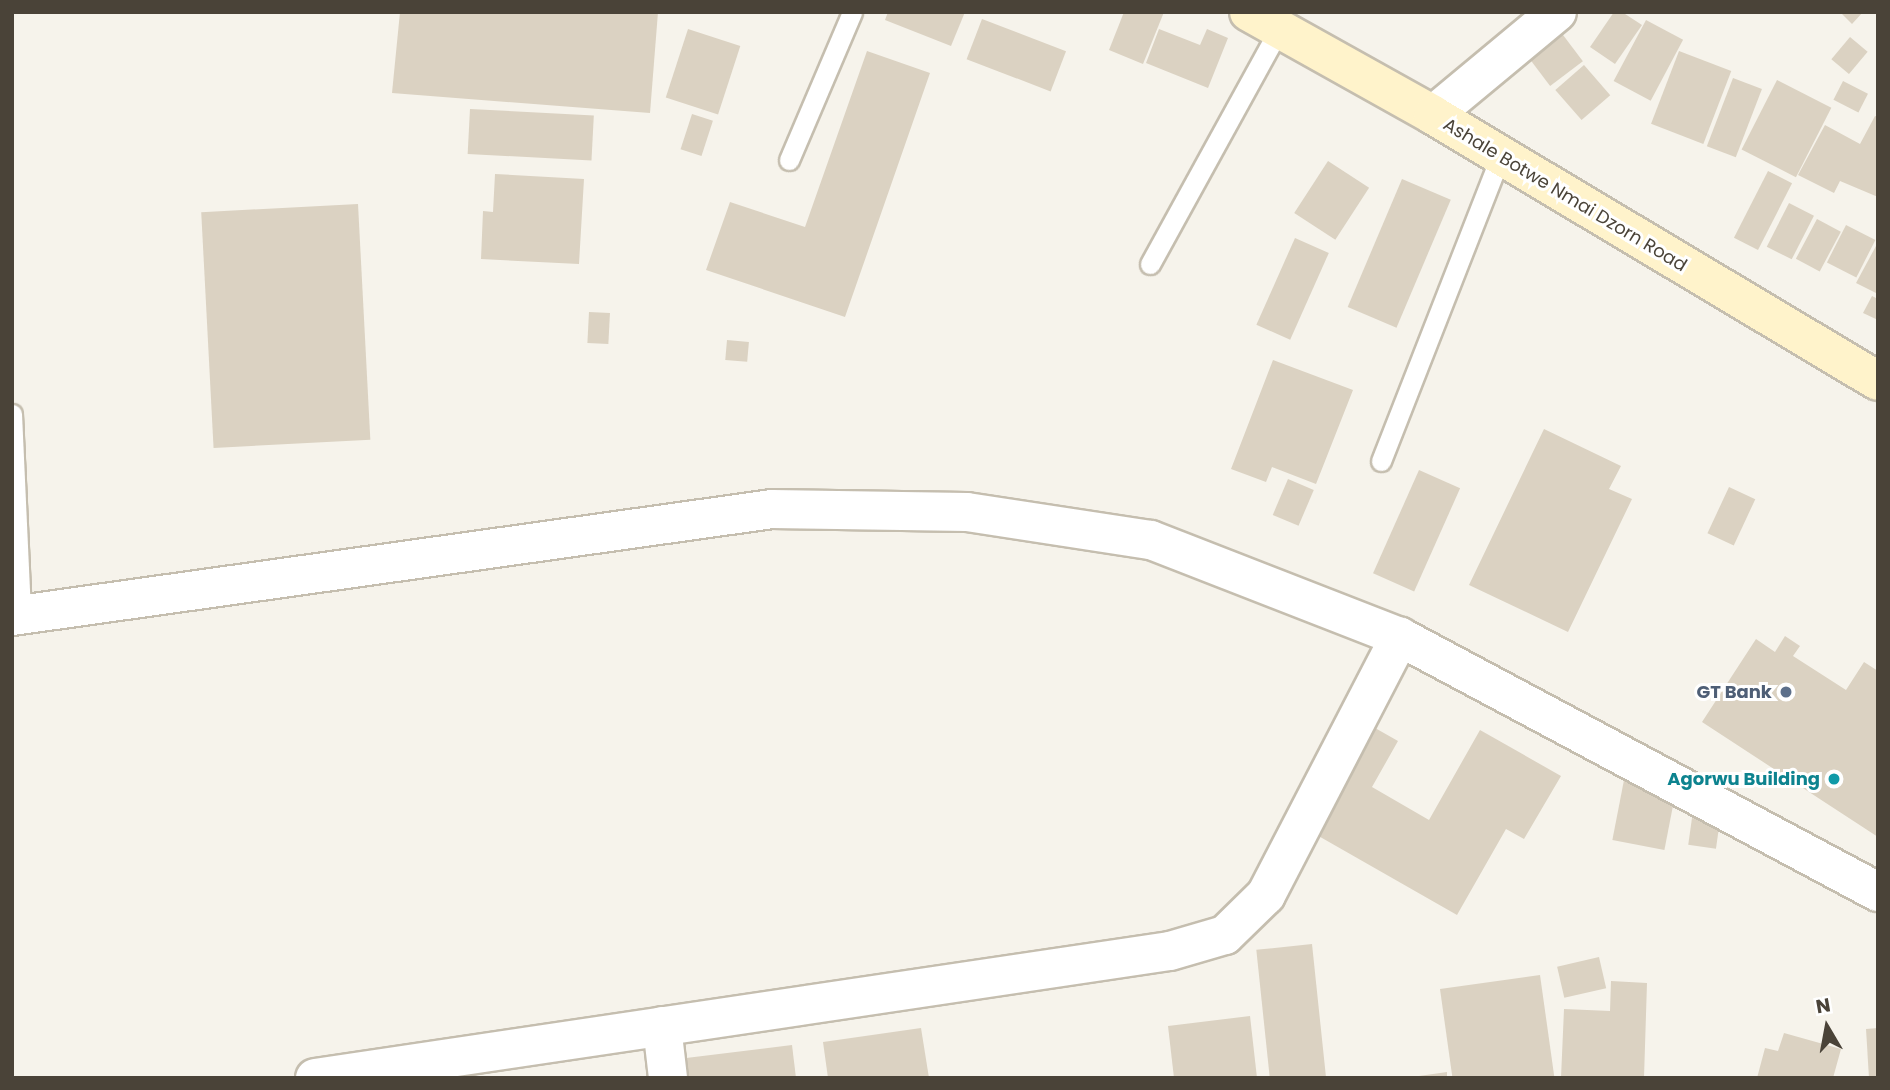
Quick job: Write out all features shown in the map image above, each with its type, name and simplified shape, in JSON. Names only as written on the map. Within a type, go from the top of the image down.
[{"type":"main road","name":"Ashale Botwe Nmai Dzorn Road","points":[[1260,17],[1433,115],[1500,158],[1878,382]]},
{"type":"street","points":[[1433,115],[1557,12]]},
{"type":"street","points":[[17,615],[772,509],[967,512],[1151,540],[1400,637],[1878,891]]},
{"type":"street","points":[[315,1078],[1170,951],[1225,935],[1266,895],[1400,637]]},
{"type":"street","points":[[662,1026],[668,1078]]},
{"type":"lane","points":[[789,160],[852,12]]},
{"type":"lane","points":[[1150,264],[1260,17]]},
{"type":"lane","points":[[1381,461],[1500,158]]},
{"type":"lane","points":[[12,414],[17,615]]},
{"type":"building","points":[[400,12],[658,12],[650,113],[392,93]]},
{"type":"building","points":[[888,12],[965,12],[951,46],[885,20]]},
{"type":"building","points":[[1124,12],[1164,12],[1143,64],[1109,50]]},
{"type":"building","points":[[1614,12],[1622,12],[1642,25],[1615,64],[1590,47]]},
{"type":"building","points":[[1840,12],[1863,12],[1852,24]]},
{"type":"building","points":[[982,19],[1066,51],[1051,91],[967,59]]},
{"type":"building","points":[[1646,20],[1683,40],[1651,101],[1614,81]]},
{"type":"building","points":[[688,29],[740,46],[718,114],[666,97]]},
{"type":"building","points":[[1159,29],[1200,45],[1207,29],[1228,38],[1208,88],[1146,63]]},
{"type":"building","points":[[1560,31],[1583,61],[1550,86],[1527,56]]},
{"type":"building","points":[[1850,37],[1868,52],[1849,74],[1831,59]]},
{"type":"building","points":[[867,51],[930,73],[845,317],[706,270],[730,202],[805,227]]},
{"type":"building","points":[[1679,51],[1731,71],[1703,144],[1651,124]]},
{"type":"building","points":[[1584,65],[1610,95],[1582,120],[1555,90]]},
{"type":"building","points":[[1733,78],[1762,89],[1736,157],[1707,146]]},
{"type":"building","points":[[1777,80],[1831,108],[1796,177],[1742,149]]},
{"type":"building","points":[[1843,81],[1868,94],[1858,112],[1833,100]]},
{"type":"building","points":[[470,109],[594,115],[591,160],[468,154]]},
{"type":"building","points":[[692,114],[713,121],[701,156],[681,149]]},
{"type":"building","points":[[1875,116],[1878,117],[1878,197],[1840,181],[1834,193],[1798,175],[1825,125],[1860,144]]},
{"type":"building","points":[[1328,161],[1369,188],[1335,240],[1294,213]]},
{"type":"building","points":[[1768,171],[1792,183],[1758,250],[1734,238]]},
{"type":"building","points":[[495,174],[584,179],[579,264],[481,259],[483,211],[493,212]]},
{"type":"building","points":[[1402,179],[1451,200],[1396,328],[1348,307]]},
{"type":"building","points":[[1789,203],[1814,216],[1792,259],[1767,247]]},
{"type":"building","points":[[358,204],[370,440],[214,448],[201,212]]},
{"type":"building","points":[[1817,219],[1841,232],[1820,271],[1796,259]]},
{"type":"building","points":[[1846,225],[1875,240],[1856,277],[1827,262]]},
{"type":"building","points":[[1295,238],[1329,253],[1290,340],[1256,325]]},
{"type":"building","points":[[1876,246],[1878,247],[1878,294],[1856,283]]},
{"type":"building","points":[[1872,296],[1878,299],[1878,320],[1863,313]]},
{"type":"building","points":[[589,312],[610,313],[608,344],[587,343]]},
{"type":"building","points":[[727,340],[749,342],[747,362],[725,360]]},
{"type":"building","points":[[1273,360],[1353,390],[1316,484],[1272,467],[1266,482],[1231,469]]},
{"type":"building","points":[[1544,429],[1621,466],[1609,489],[1632,499],[1568,632],[1469,585]]},
{"type":"building","points":[[1419,470],[1460,488],[1414,592],[1373,573]]},
{"type":"building","points":[[1288,479],[1314,490],[1299,526],[1273,515]]},
{"type":"building","points":[[1729,487],[1755,499],[1734,545],[1707,533]]},
{"type":"building","name":"Agorwu Building","points":[[1785,636],[1800,646],[1793,656],[1846,690],[1864,662],[1878,671],[1878,837],[1702,722],[1756,639],[1775,652]]},
{"type":"building","points":[[1368,724],[1398,741],[1372,787],[1429,820],[1480,730],[1561,776],[1524,839],[1506,829],[1457,915],[1308,830]]},
{"type":"building","points":[[1624,780],[1676,790],[1664,850],[1612,840]]},
{"type":"building","points":[[1692,818],[1720,822],[1716,849],[1688,845]]},
{"type":"building","points":[[1312,944],[1326,1078],[1270,1078],[1256,950]]},
{"type":"building","points":[[1599,957],[1606,988],[1564,998],[1557,967]]},
{"type":"building","points":[[1540,975],[1554,1078],[1452,1078],[1440,989]]},
{"type":"building","points":[[1611,981],[1647,983],[1644,1078],[1561,1078],[1564,1009],[1610,1011]]},
{"type":"building","points":[[1250,1016],[1257,1078],[1174,1078],[1168,1026]]},
{"type":"building","points":[[921,1028],[929,1078],[828,1078],[823,1042]]},
{"type":"building","points":[[1878,1028],[1878,1078],[1869,1078],[1866,1029]]},
{"type":"building","points":[[1784,1033],[1841,1049],[1833,1078],[1757,1078],[1765,1048],[1778,1051]]},
{"type":"building","points":[[792,1045],[796,1078],[680,1078],[678,1059]]},
{"type":"building","points":[[1447,1072],[1447,1078],[1419,1078],[1419,1076]]},
{"type":"place","name":"GT Bank","points":[[1786,692]]},
{"type":"place","name":"Agorwu Building","points":[[1834,779]]}]
